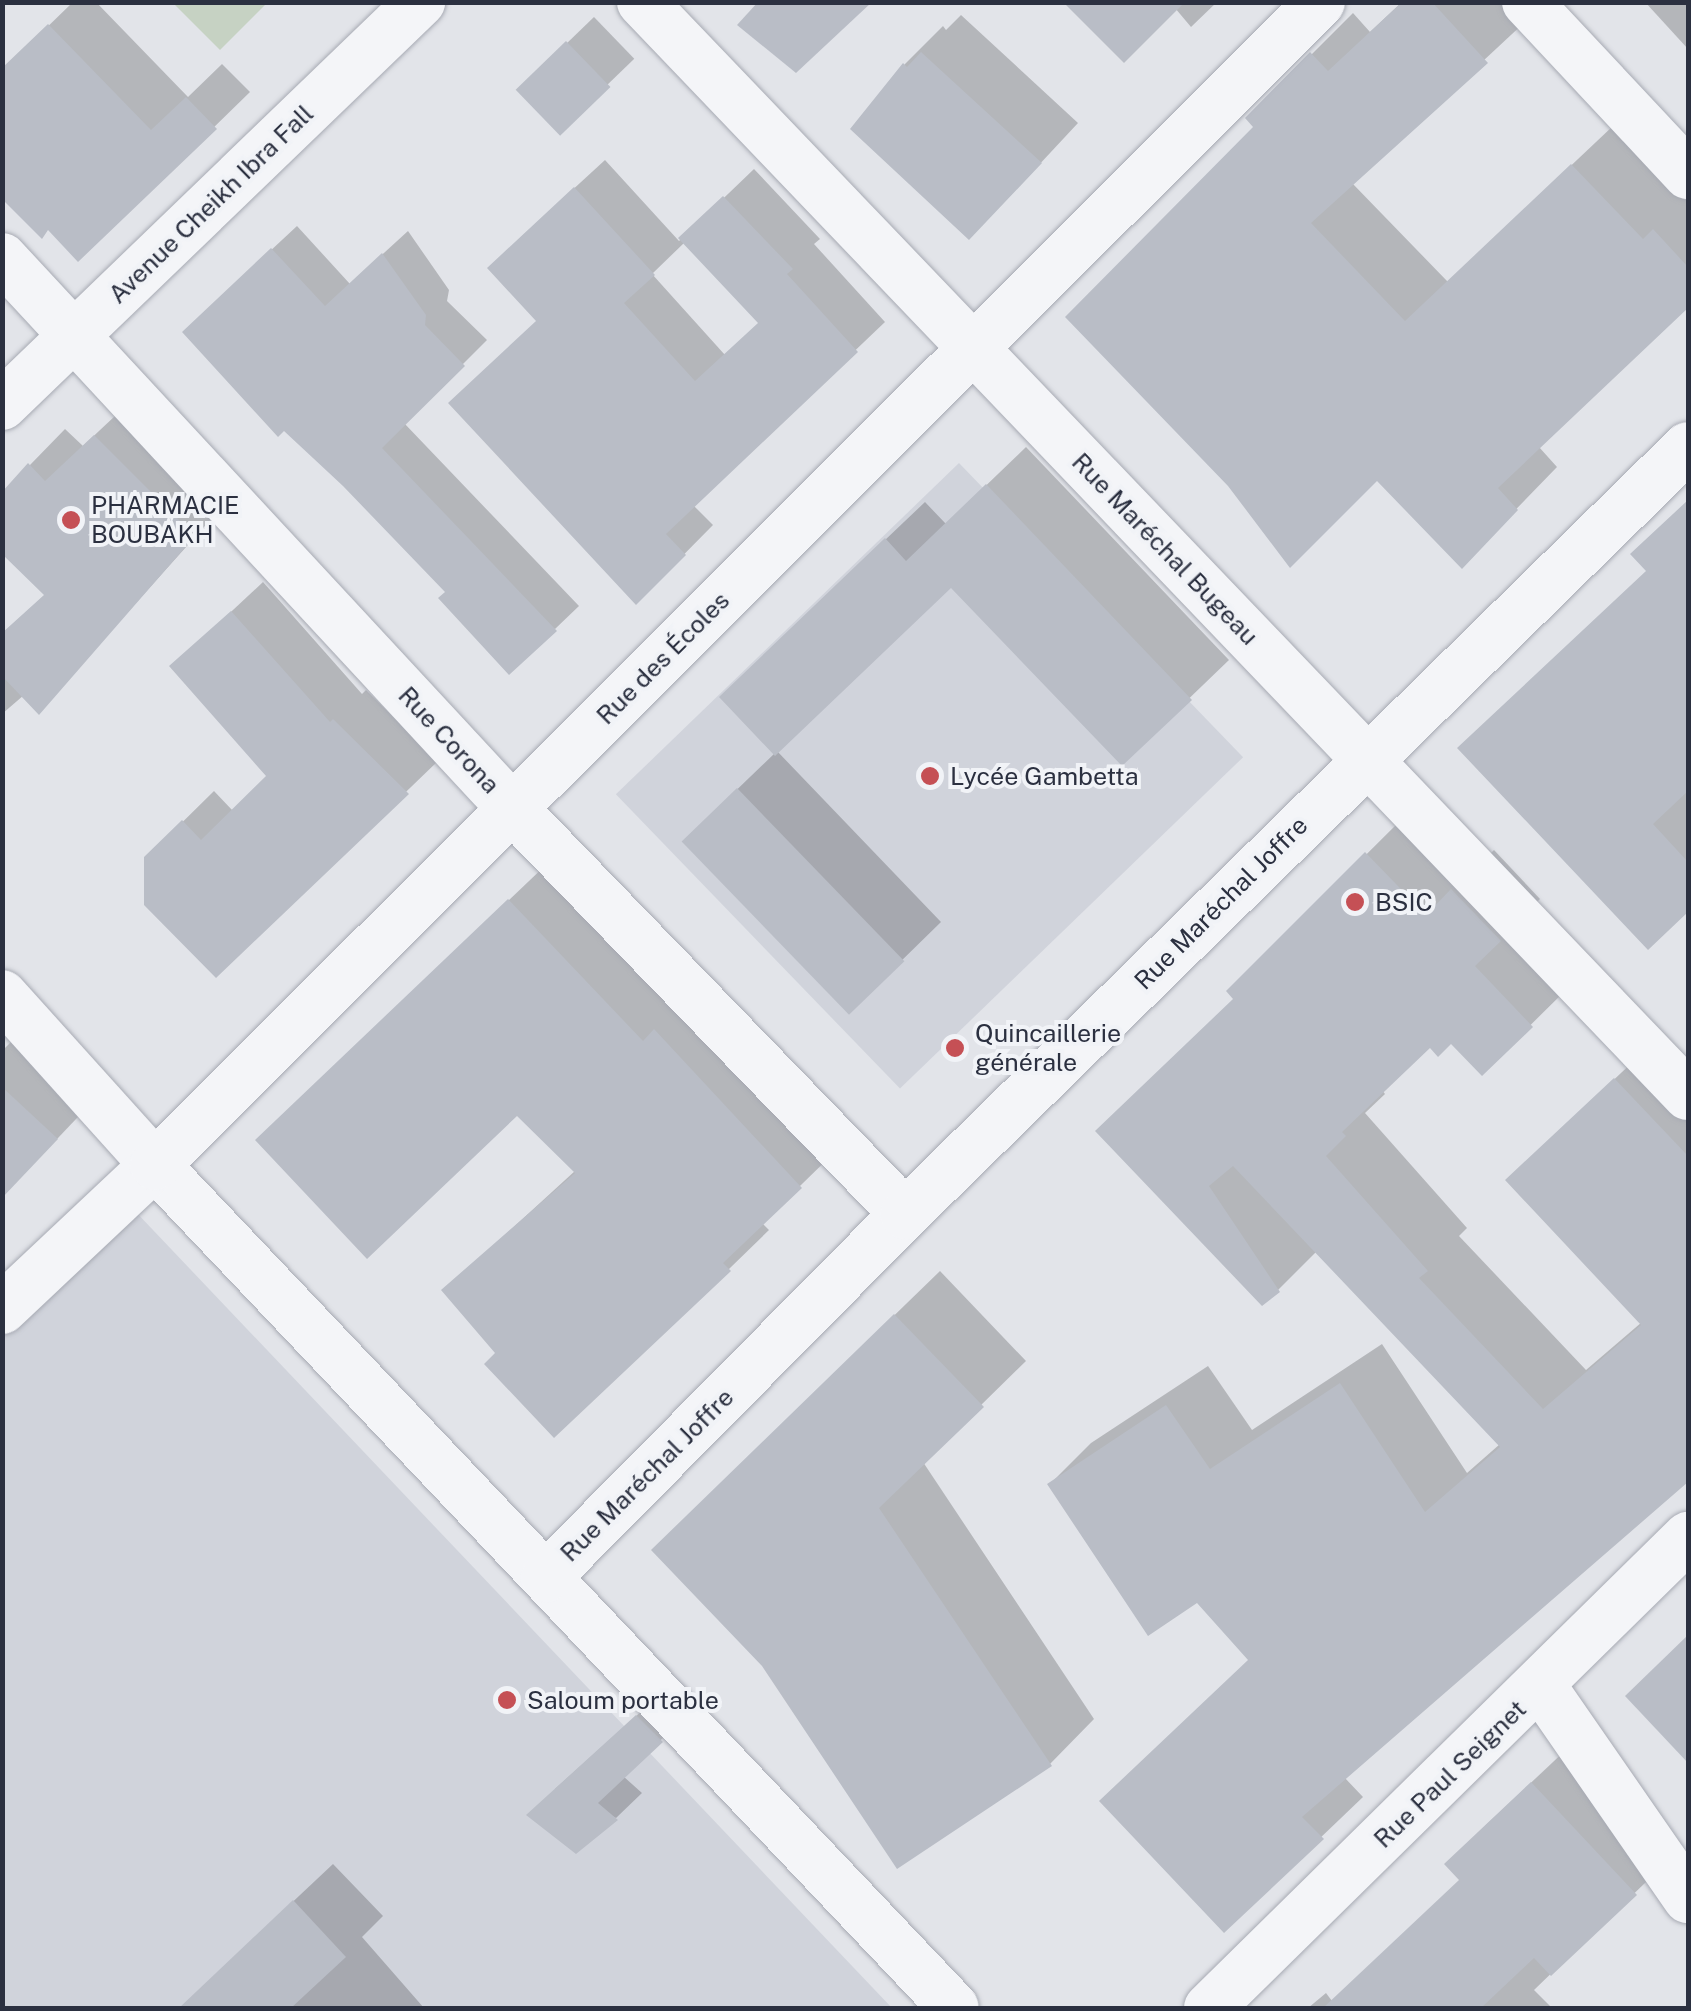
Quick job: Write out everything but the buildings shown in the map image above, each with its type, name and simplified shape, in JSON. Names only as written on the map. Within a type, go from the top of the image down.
[{"type":"street","name":"Avenue Cheikh Ibra Fall","points":[[2,405],[420,2]]},
{"type":"street","name":"Rue Maréchal Bugeau","points":[[642,2],[1688,1095]]},
{"type":"street","name":"Rue des Écoles","points":[[2,1310],[156,1165],[1320,2]]},
{"type":"street","points":[[1527,2],[1688,174]]},
{"type":"street","name":"Rue Corona","points":[[2,258],[512,808],[905,1214]]},
{"type":"street","name":"Rue Maréchal Joffre","points":[[546,1578],[905,1214],[1688,447]]},
{"type":"street","points":[[2,995],[156,1165],[954,2008]]},
{"type":"street","name":"Rue Paul Seignet","points":[[1208,2008],[1541,1686],[1688,1536]]},
{"type":"street","points":[[1541,1686],[1688,1898]]},
{"type":"shaded area","name":"Lycée Gambetta","points":[[959,463],[1243,757],[900,1089],[616,794]]},
{"type":"shaded area","points":[[134,1210],[892,2008],[3,2008],[3,1334]]},
{"type":"green space","points":[[173,3],[267,3],[220,50]]},
{"type":"place","name":"PHARMACIE BOUBAKH","points":[[71,520]]},
{"type":"place","name":"Lycée Gambetta","points":[[930,776]]},
{"type":"place","name":"BSIC","points":[[1355,902]]},
{"type":"place","name":"Quincaillerie générale","points":[[955,1048]]},
{"type":"place","name":"Saloum portable","points":[[507,1700]]}]
